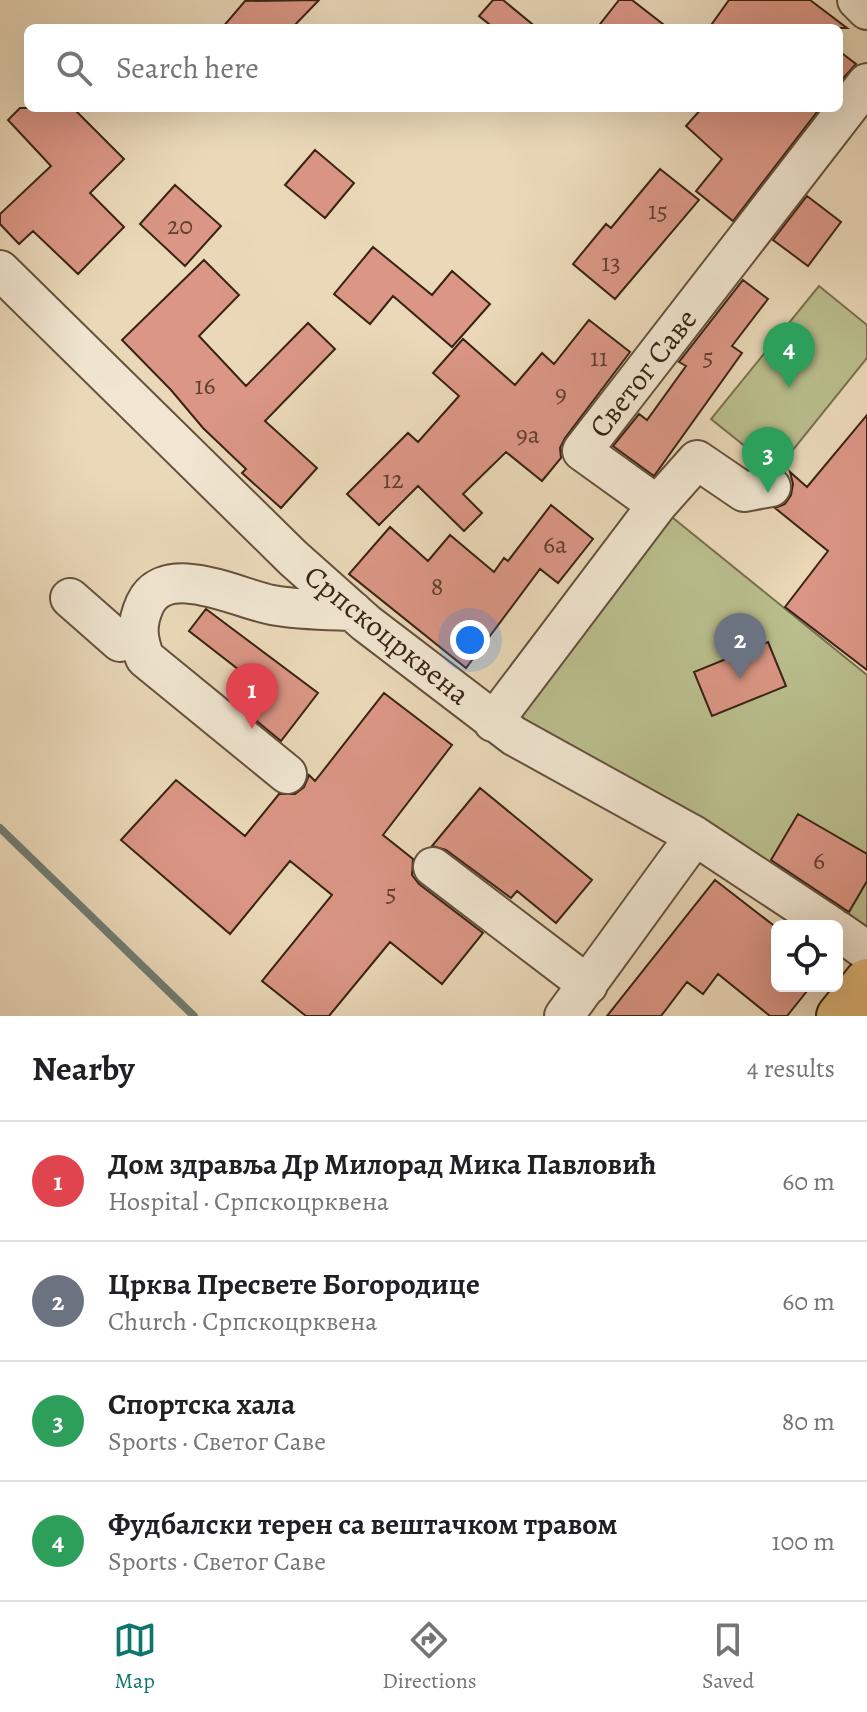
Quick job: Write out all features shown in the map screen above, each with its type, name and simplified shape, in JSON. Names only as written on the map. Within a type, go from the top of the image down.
[{"type":"main road","points":[[839,1016],[867,981]]},
{"type":"street","points":[[857,0],[867,10]]},
{"type":"street","name":"Светог Саве","points":[[657,505],[582,451],[867,83]]},
{"type":"street","name":"Српскоцрквена","points":[[0,270],[293,558],[353,611],[493,722],[695,836],[822,920]]},
{"type":"street","points":[[493,722],[657,505],[697,460],[744,492],[771,487]]},
{"type":"street","points":[[287,774],[145,658],[137,638],[139,619],[148,599],[160,588],[176,584],[196,585],[269,605],[353,611]]},
{"type":"street","points":[[70,598],[120,642]]},
{"type":"street","points":[[564,1016],[695,836]]},
{"type":"street","points":[[433,867],[588,985]]},
{"type":"street","points":[[843,934],[867,951]]},
{"type":"green space","points":[[819,286],[867,325],[867,358],[776,471],[711,419]]},
{"type":"green space","points":[[657,505],[867,675],[867,952],[843,937],[843,920],[815,920],[493,722]]},
{"type":"building","points":[[319,0],[296,24],[225,24],[245,1]]},
{"type":"building","points":[[493,0],[503,0],[532,24],[489,24],[479,16]]},
{"type":"building","points":[[619,0],[632,0],[663,24],[600,24]]},
{"type":"building","points":[[729,0],[810,0],[842,24],[712,24]]},
{"type":"building","points":[[843,54],[856,64],[843,79]]},
{"type":"building","points":[[20,108],[24,108],[24,112],[77,112],[124,159],[90,193],[124,227],[78,274],[33,231],[19,244],[0,224],[0,214],[51,166],[8,120]]},
{"type":"building","points":[[698,112],[817,112],[733,221],[696,191],[722,159],[686,126]]},
{"type":"building","points":[[315,150],[354,183],[325,218],[285,185]]},
{"type":"building","points":[[660,169],[699,200],[615,299],[573,264],[606,224],[611,228]]},
{"type":"building","points":[[175,185],[221,226],[185,266],[140,224]]},
{"type":"building","points":[[807,196],[841,222],[808,266],[773,240]]},
{"type":"building","points":[[373,247],[432,295],[452,271],[490,304],[452,347],[393,296],[370,324],[334,294]]},
{"type":"building","points":[[204,260],[239,295],[199,336],[246,386],[308,323],[335,349],[265,421],[317,468],[281,508],[242,473],[246,469],[203,428],[122,340]]},
{"type":"building","points":[[743,280],[768,299],[732,346],[742,353],[654,476],[613,446],[639,414],[647,420],[686,366],[679,362]]},
{"type":"building","points":[[589,320],[630,352],[565,438],[560,448],[561,458],[542,481],[506,452],[463,494],[482,513],[464,531],[418,486],[379,525],[347,494],[408,433],[418,442],[459,396],[433,373],[463,339],[515,385],[542,353],[554,364]]},
{"type":"building","points":[[867,415],[867,670],[785,607],[828,551],[775,508],[785,504],[791,495],[793,484],[790,472],[807,487]]},
{"type":"building","points":[[551,505],[593,539],[558,583],[540,569],[466,668],[349,574],[390,527],[428,561],[450,535],[494,572],[504,558],[508,561]]},
{"type":"building","points":[[206,609],[318,693],[281,741],[235,703],[252,680],[189,631]]},
{"type":"building","points":[[768,642],[786,686],[712,716],[694,672]]},
{"type":"building","points":[[384,693],[452,745],[383,835],[413,859],[412,875],[419,884],[483,933],[442,984],[390,942],[329,1016],[306,1016],[262,981],[332,895],[290,861],[230,934],[121,840],[176,780],[245,836],[279,794],[295,794],[304,787],[309,775],[315,781]]},
{"type":"building","points":[[480,788],[592,880],[556,923],[517,891],[511,898],[446,850],[432,846]]},
{"type":"building","points":[[798,814],[867,854],[867,881],[849,912],[771,860]]},
{"type":"building","points":[[715,880],[771,923],[771,992],[806,992],[787,1016],[770,1016],[718,974],[703,994],[687,982],[661,1016],[607,1016]]},
{"type":"waterway","points":[[0,828],[194,1016]]},
{"type":"place","name":"Фудбалски терен са вештачком травом","points":[[789,388]]},
{"type":"place","name":"Спортска хала","points":[[768,493]]},
{"type":"place","name":"Црква Пресвете Богородице","points":[[740,679]]},
{"type":"place","name":"Дом здравља Др Милорад Мика Павловић","points":[[252,729]]}]
